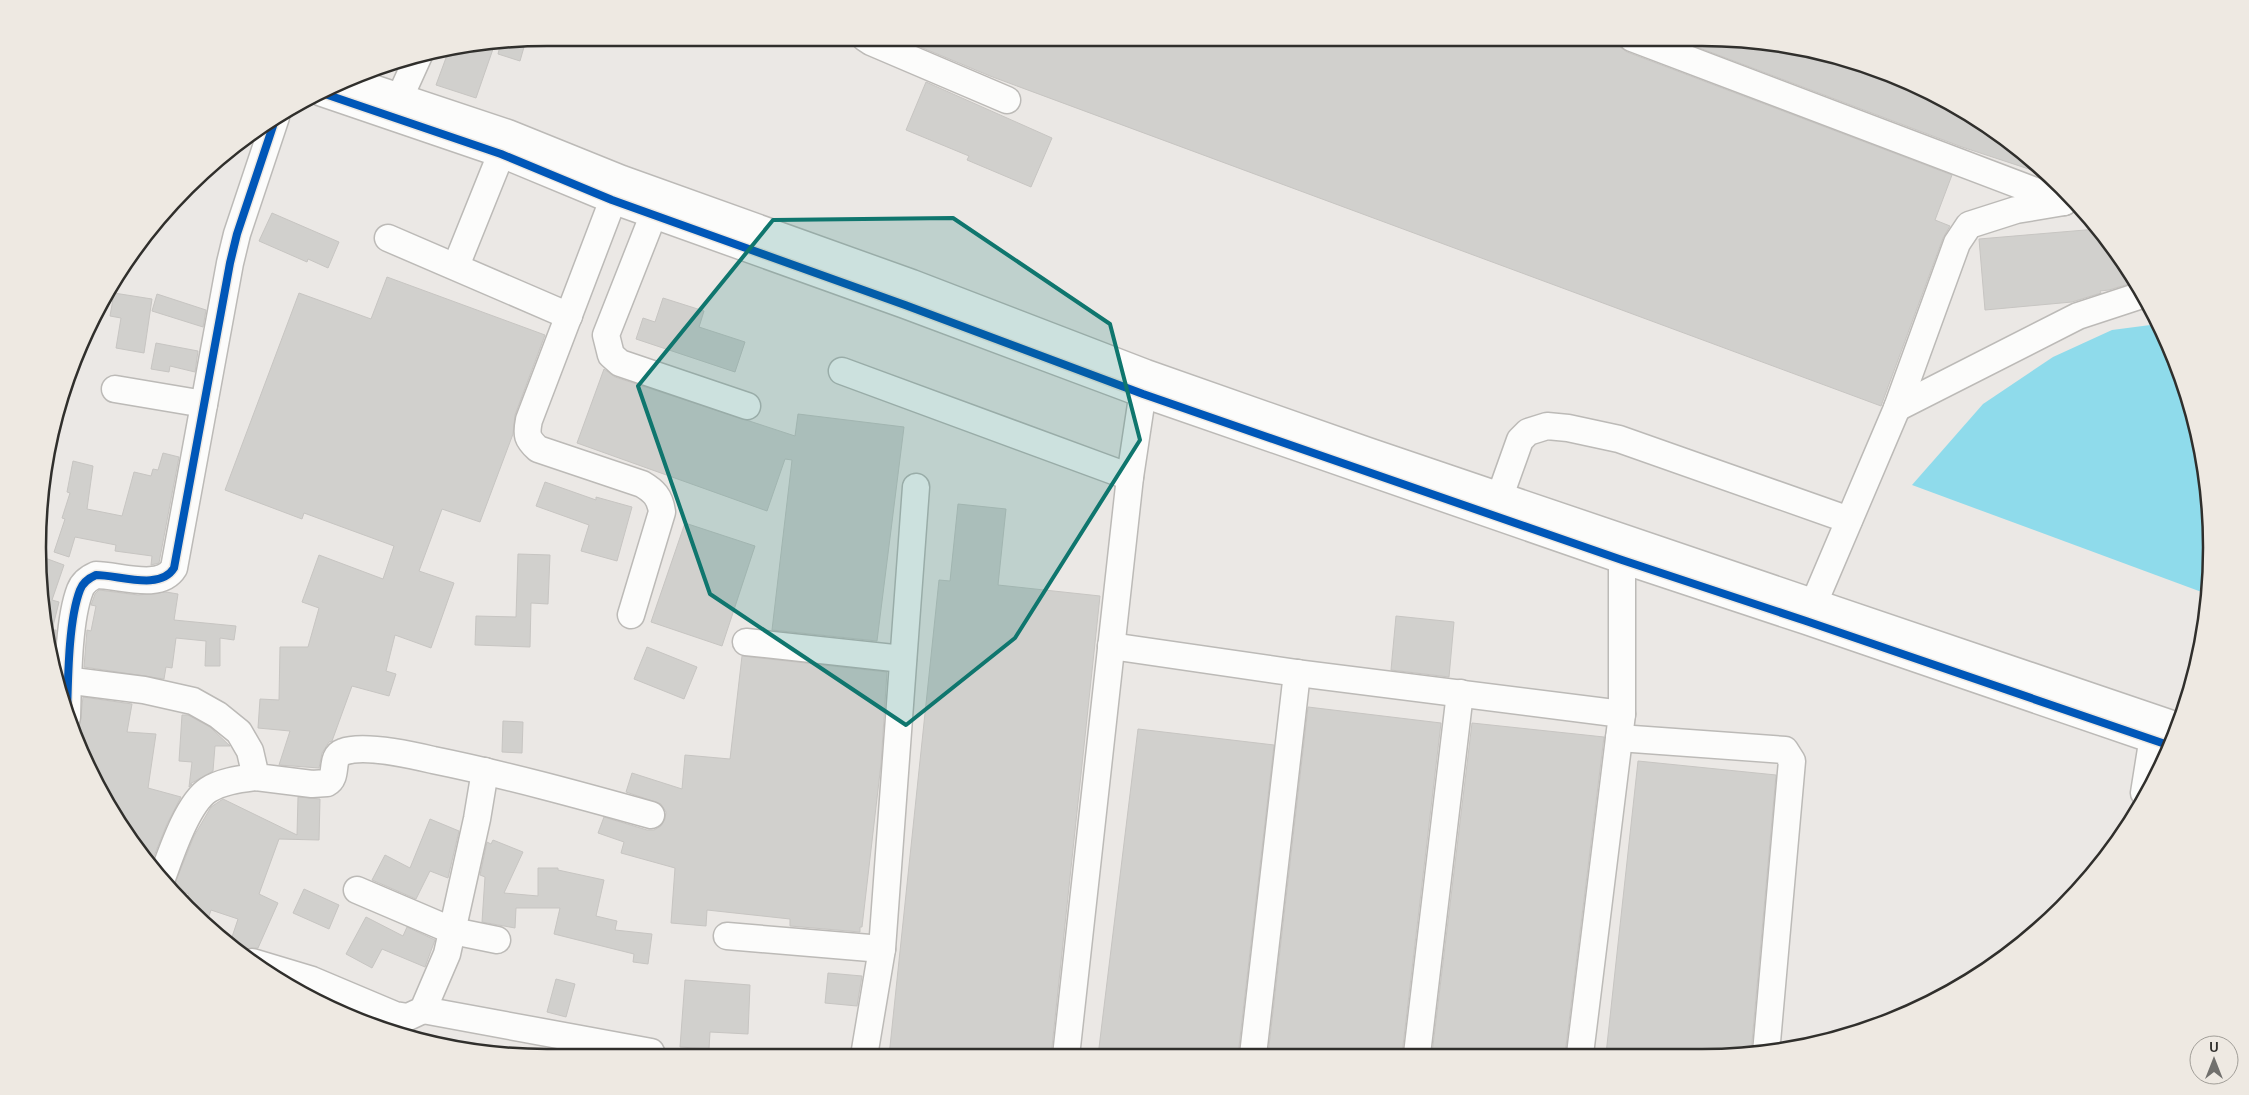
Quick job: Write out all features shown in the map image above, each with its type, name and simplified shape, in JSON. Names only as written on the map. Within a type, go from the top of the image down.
[{"type":"street","points":[[880,46],[1007,100]]},
{"type":"street","points":[[1653,46],[2061,199]]},
{"type":"street","points":[[400,97],[415,64]]},
{"type":"street","points":[[358,83],[508,133],[617,189]]},
{"type":"street","points":[[331,96],[501,154],[658,203],[1622,560],[1810,611]]},
{"type":"street","points":[[63,678],[80,590],[87,580],[96,574],[160,580],[170,574],[174,568],[237,234],[272,129]]},
{"type":"street","points":[[456,266],[501,154]]},
{"type":"street","points":[[617,189],[529,420],[526,433],[528,440],[538,449],[642,484],[653,490],[661,501],[662,512],[631,615]]},
{"type":"street","points":[[658,203],[606,336],[611,356],[620,362],[747,406]]},
{"type":"street","points":[[1810,611],[1897,408],[1956,243],[1970,225],[2016,210],[2065,203]]},
{"type":"street","points":[[388,238],[569,316]]},
{"type":"street","points":[[1897,408],[2078,316],[2136,297]]},
{"type":"street","points":[[842,371],[1130,477]]},
{"type":"street","points":[[1067,1049],[1130,477],[1144,383]]},
{"type":"street","points":[[1144,383],[1500,496],[1810,611],[2164,732],[2154,763]]},
{"type":"street","points":[[115,389],[204,404]]},
{"type":"street","points":[[1500,496],[1520,440],[1528,432],[1548,426],[1568,428],[1619,439],[1849,520]]},
{"type":"street","points":[[865,1049],[882,949],[916,487]]},
{"type":"street","points":[[1581,1049],[1621,726],[1622,560]]},
{"type":"street","points":[[746,642],[903,659]]},
{"type":"street","points":[[1111,646],[1297,673],[1460,693],[1621,726],[1785,750],[1792,761],[1767,1044]]},
{"type":"street","points":[[1254,1049],[1297,673]]},
{"type":"street","points":[[64,680],[144,690],[193,701],[218,715],[239,732],[250,751],[256,777]]},
{"type":"street","points":[[1417,1049],[1460,693]]},
{"type":"street","points":[[165,871],[180,832],[198,799],[208,790],[223,783],[256,777],[312,784],[327,783],[333,777],[337,756],[342,752],[352,750],[408,754],[485,771],[651,814]]},
{"type":"street","points":[[412,1021],[447,954],[478,819],[485,771]]},
{"type":"street","points":[[357,890],[453,931],[497,940]]},
{"type":"street","points":[[727,936],[882,949]]},
{"type":"street","points":[[278,970],[312,980],[412,1021],[628,1049]]},
{"type":"highlighted area","points":[[953,218],[1110,324],[1140,440],[1015,638],[906,725],[710,594],[638,386],[773,220]]},
{"type":"water","points":[[2150,325],[2176,386],[2193,450],[2202,515],[2203,548],[2201,592],[1912,485],[1983,404],[2053,357],[2112,330]]},
{"type":"building","points":[[918,46],[1620,46],[1627,52],[1952,175],[1935,220],[1950,226],[1943,238],[1881,406],[990,76]]},
{"type":"building","points":[[1694,46],[1734,47],[1799,56],[1831,63],[1893,84],[1952,113],[2007,150],[2030,169],[1962,147]]},
{"type":"building","points":[[524,47],[520,61],[498,54],[499,49]]},
{"type":"building","points":[[493,50],[476,98],[436,85],[446,57]]},
{"type":"building","points":[[926,82],[1052,138],[1031,187],[967,160],[969,156],[906,130]]},
{"type":"building","points":[[272,213],[339,242],[328,268],[308,259],[307,262],[259,241]]},
{"type":"building","points":[[2089,230],[2128,284],[2100,291],[2101,293],[2072,302],[1985,310],[1979,239]]},
{"type":"building","points":[[387,277],[545,335],[515,415],[513,434],[480,522],[442,509],[419,571],[454,583],[431,648],[395,635],[386,671],[396,674],[389,696],[352,686],[332,741],[329,742],[322,753],[319,768],[279,765],[290,731],[258,728],[260,699],[279,700],[280,647],[308,647],[319,608],[302,602],[319,555],[383,579],[394,546],[304,513],[302,519],[225,490],[299,293],[371,319]]},
{"type":"building","points":[[115,293],[152,299],[144,353],[116,348],[121,318],[110,316]]},
{"type":"building","points":[[157,294],[206,310],[203,327],[152,311]]},
{"type":"building","points":[[663,298],[704,311],[699,327],[745,342],[735,372],[636,339],[643,318],[655,322]]},
{"type":"building","points":[[156,343],[198,351],[195,372],[170,366],[169,372],[151,369]]},
{"type":"building","points":[[604,369],[615,377],[795,436],[798,414],[904,427],[877,641],[772,630],[792,460],[785,459],[767,511],[577,443]]},
{"type":"building","points":[[163,453],[179,457],[159,563],[151,565],[152,556],[115,551],[116,545],[75,537],[69,557],[54,552],[65,519],[62,518],[70,493],[67,492],[73,461],[93,466],[87,509],[122,516],[134,472],[151,476],[153,469],[158,470]]},
{"type":"building","points":[[545,482],[596,500],[596,497],[632,507],[617,561],[581,551],[589,525],[536,506]]},
{"type":"building","points":[[958,504],[1006,509],[998,585],[1100,596],[1052,1049],[890,1049],[939,580],[950,581]]},
{"type":"building","points":[[685,523],[755,546],[722,646],[651,622]]},
{"type":"building","points":[[518,554],[550,555],[548,604],[531,603],[530,647],[475,645],[476,616],[516,617]]},
{"type":"building","points":[[46,558],[64,565],[52,600],[59,602],[53,626]]},
{"type":"building","points":[[99,590],[138,595],[166,592],[178,594],[174,620],[236,626],[234,640],[220,638],[220,666],[205,666],[206,641],[176,638],[172,668],[166,667],[164,679],[84,667],[87,630],[91,631],[96,606],[91,605],[95,594]]},
{"type":"building","points":[[1396,616],[1454,622],[1449,677],[1391,670]]},
{"type":"building","points":[[647,647],[697,667],[684,699],[634,679]]},
{"type":"building","points":[[742,656],[887,672],[881,764],[860,932],[790,926],[790,919],[707,910],[706,926],[671,923],[675,868],[621,853],[624,842],[598,833],[604,817],[647,830],[654,830],[661,826],[665,819],[666,812],[661,804],[626,792],[632,773],[682,789],[685,755],[730,759]]},
{"type":"building","points":[[83,697],[132,704],[127,732],[156,734],[148,788],[181,797],[167,824],[154,857],[113,798],[84,739],[80,724]]},
{"type":"building","points":[[1308,707],[1441,723],[1403,1049],[1269,1049]]},
{"type":"building","points":[[182,715],[188,715],[210,727],[230,746],[215,746],[213,771],[190,784],[192,784],[189,787],[192,762],[179,761]]},
{"type":"building","points":[[503,721],[523,722],[522,753],[502,752]]},
{"type":"building","points":[[1472,723],[1604,737],[1566,1049],[1433,1049]]},
{"type":"building","points":[[1138,729],[1274,745],[1239,1049],[1099,1049]]},
{"type":"building","points":[[1638,761],[1776,775],[1752,1046],[1702,1049],[1607,1049]]},
{"type":"building","points":[[298,797],[320,799],[319,840],[279,839],[259,894],[278,903],[258,948],[248,949],[232,937],[238,919],[211,910],[209,917],[188,897],[189,894],[184,892],[175,883],[194,836],[211,807],[223,799],[297,835]]},
{"type":"building","points":[[430,819],[459,831],[448,878],[430,871],[416,899],[372,880],[385,855],[410,868]]},
{"type":"building","points":[[493,840],[523,852],[504,893],[538,896],[538,868],[558,868],[558,870],[604,880],[596,916],[617,921],[615,930],[652,934],[648,964],[633,962],[634,954],[554,934],[560,908],[516,908],[515,928],[482,922],[485,877],[480,875],[487,842],[491,844]]},
{"type":"building","points":[[304,889],[339,905],[329,929],[293,913]]},
{"type":"building","points":[[366,917],[403,936],[407,927],[435,940],[425,967],[382,949],[372,968],[346,954]]},
{"type":"building","points":[[828,973],[862,976],[857,1006],[825,1003]]},
{"type":"building","points":[[556,979],[575,984],[566,1017],[547,1012]]},
{"type":"building","points":[[685,980],[750,985],[748,1034],[710,1032],[709,1049],[680,1047]]},
{"type":"cycle path","points":[[331,96],[501,154],[612,200],[905,305],[1143,394],[1622,560],[2163,743]]},
{"type":"cycle path","points":[[68,692],[73,618],[83,585],[96,575],[138,580],[159,579],[168,575],[174,568],[230,263],[237,234],[272,129]]}]
